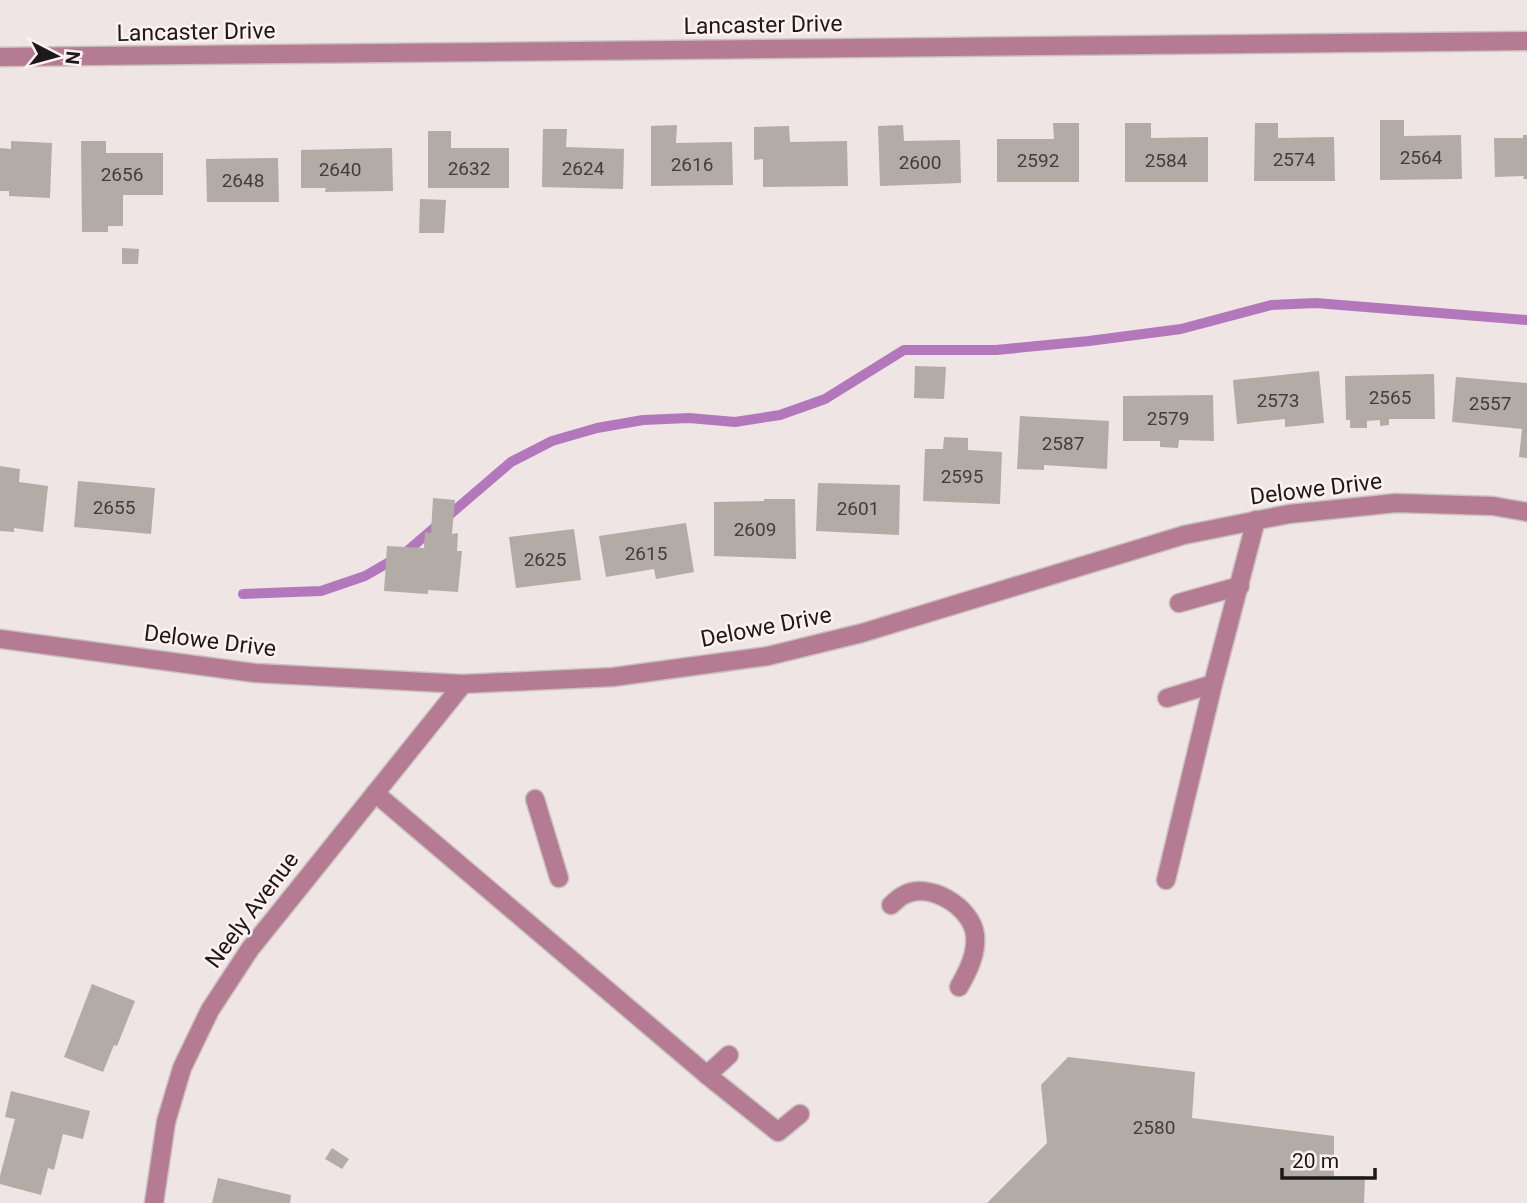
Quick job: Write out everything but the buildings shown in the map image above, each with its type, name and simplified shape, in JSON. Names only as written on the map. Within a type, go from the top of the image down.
[{"type":"street","name":"Lancaster Drive","points":[[0,57],[1527,41]]},
{"type":"street","name":"Delowe Drive","points":[[0,639],[256,673],[463,684],[613,677],[768,656],[862,633],[1184,535],[1289,514],[1396,503],[1493,506],[1527,512]]},
{"type":"street","points":[[1166,880],[1256,520]]},
{"type":"street","points":[[1179,603],[1240,586]]},
{"type":"street","name":"Neely Avenue","points":[[155,1203],[166,1122],[182,1068],[210,1010],[250,949],[463,684]]},
{"type":"street","points":[[1167,698],[1213,684]]},
{"type":"street","points":[[375,793],[778,1132],[800,1114]]},
{"type":"street","points":[[535,799],[559,878]]},
{"type":"street","points":[[891,905],[904,894],[923,890],[946,898],[963,910],[975,934],[972,963],[959,987]]},
{"type":"street","points":[[707,1075],[729,1055]]},
{"type":"waterway","points":[[243,594],[321,591],[365,576],[405,553],[511,462],[552,441],[597,428],[643,420],[689,418],[735,422],[780,415],[825,399],[904,350],[996,350],[1089,341],[1181,329],[1271,305],[1316,303],[1527,320]]}]
